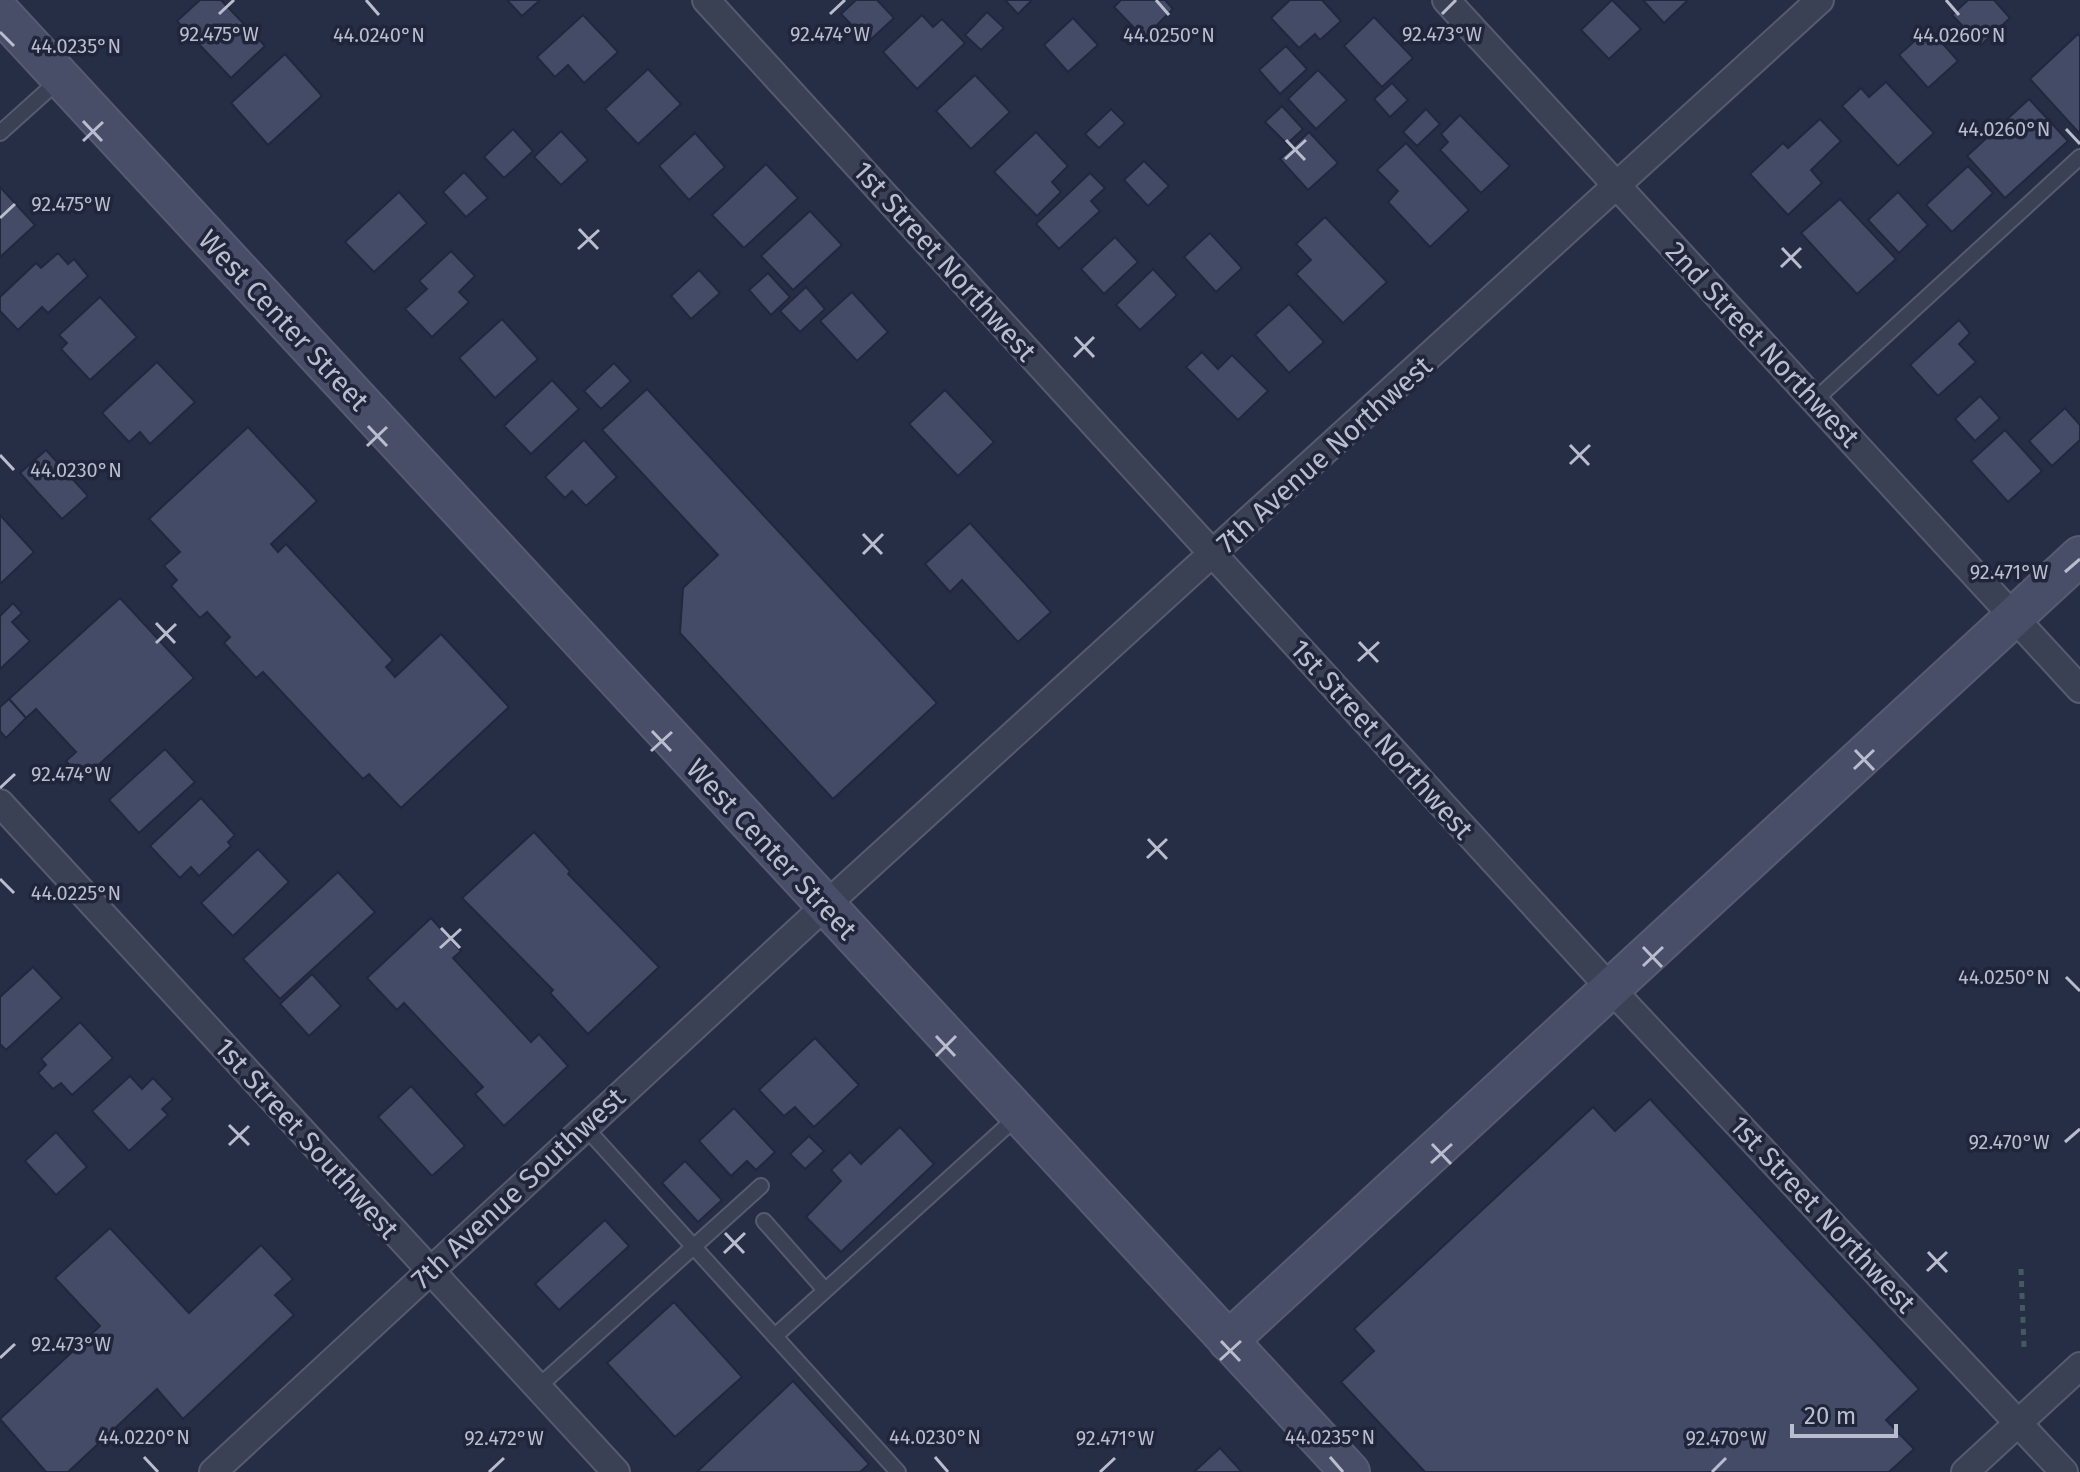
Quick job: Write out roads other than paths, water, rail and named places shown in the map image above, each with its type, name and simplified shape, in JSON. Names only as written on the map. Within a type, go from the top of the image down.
[{"type":"street","name":"1st Street Northwest","points":[[706,0],[1611,989],[2064,1472]]},
{"type":"street","name":"2nd Street Northwest","points":[[1446,0],[2080,689]]},
{"type":"street","name":"7th Avenue Northwest","points":[[825,906],[1619,187],[1820,0]]},
{"type":"street","name":"West Center Street","points":[[0,12],[1350,1472]]},
{"type":"street","points":[[1228,1341],[2080,556]]},
{"type":"street","name":"1st Street Southwest","points":[[0,803],[616,1472]]},
{"type":"street","name":"7th Avenue Southwest","points":[[213,1472],[825,906]]},
{"type":"street","points":[[1965,1472],[2080,1366]]},
{"type":"lane","points":[[0,133],[61,79]]},
{"type":"lane","points":[[1815,400],[2080,157]]},
{"type":"lane","points":[[775,1336],[1019,1115]]},
{"type":"lane","points":[[585,1127],[898,1472]]},
{"type":"lane","points":[[537,1388],[761,1186]]},
{"type":"lane","points":[[764,1221],[825,1290]]}]
